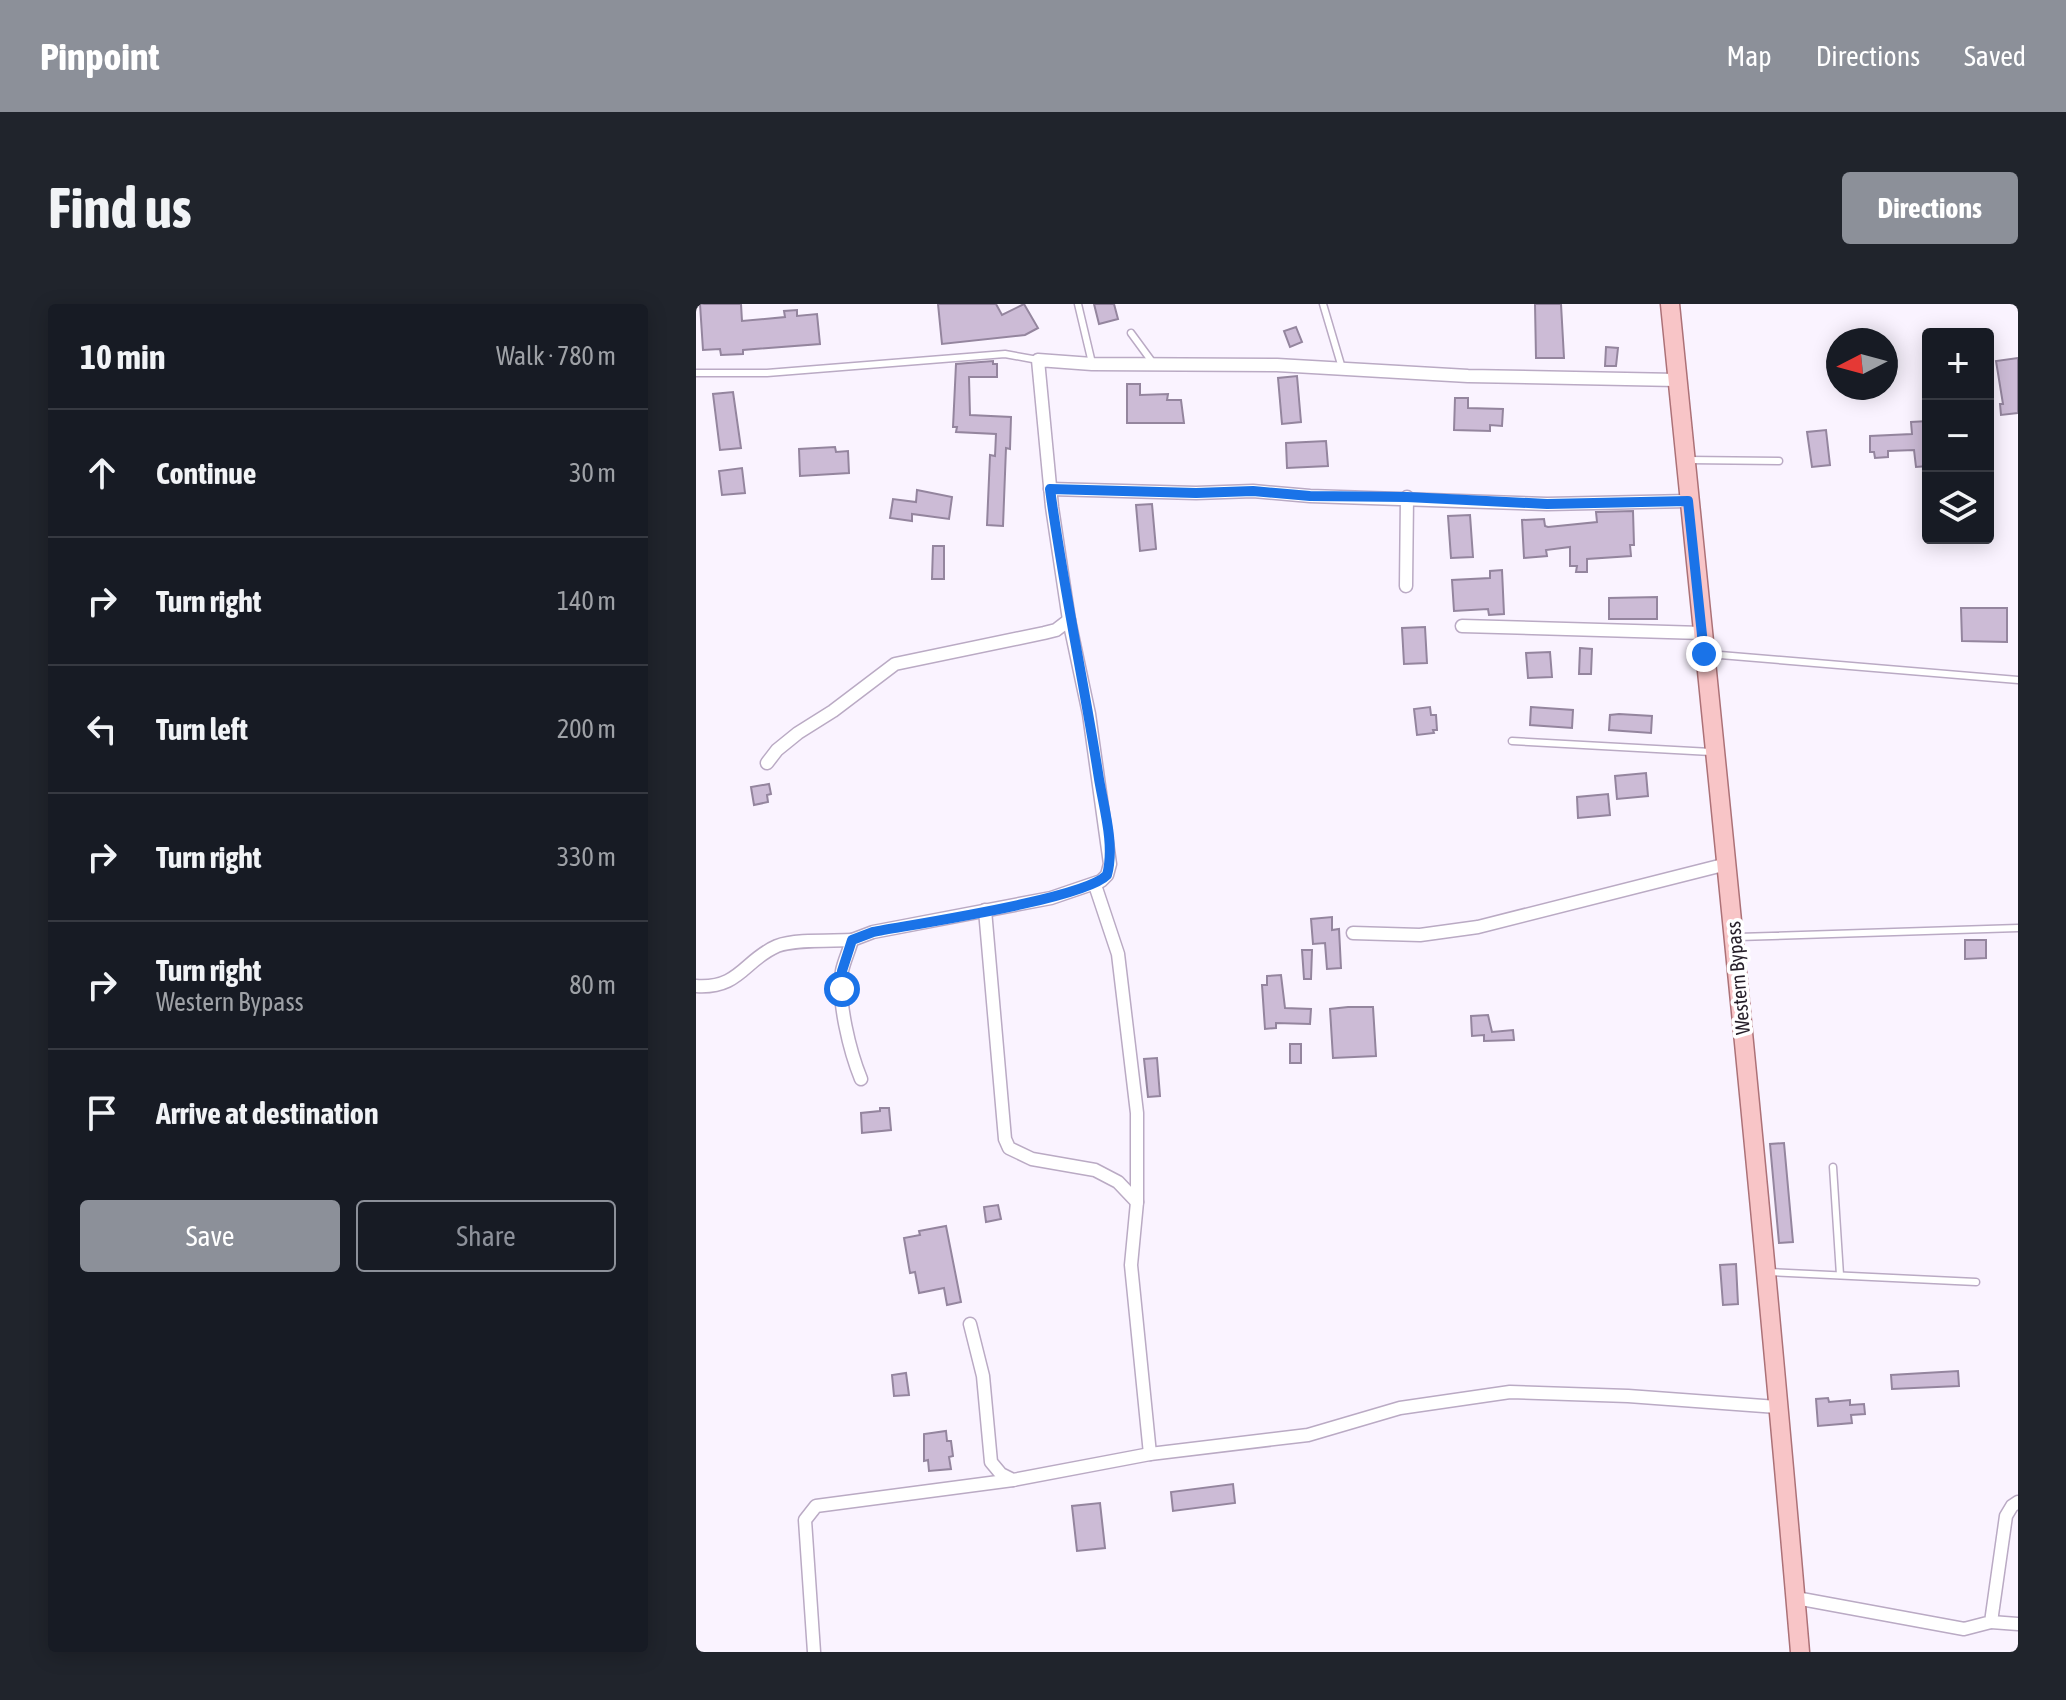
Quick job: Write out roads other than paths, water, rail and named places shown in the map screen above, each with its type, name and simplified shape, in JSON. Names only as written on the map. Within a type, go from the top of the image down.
[{"type":"main road","name":"Western Bypass","points":[[1670,304],[1727,864],[1800,1652]]},
{"type":"street","points":[[696,986],[714,987],[748,968],[763,953],[782,944],[852,940],[873,932],[1051,898],[1095,885],[1107,875],[1110,850],[1089,714],[1069,620],[1050,489],[1038,360],[1092,364],[1342,368],[1468,376],[1677,380]]},
{"type":"street","points":[[1050,489],[1196,493],[1253,491],[1310,496],[1547,504],[1688,501]]},
{"type":"street","points":[[1406,586],[1407,497]]},
{"type":"street","points":[[767,763],[798,733],[895,664],[1056,630],[1069,620]]},
{"type":"street","points":[[1462,626],[1702,633]]},
{"type":"street","points":[[1353,933],[1420,935],[1478,927],[1727,864]]},
{"type":"street","points":[[1095,885],[1118,954],[1137,1113],[1137,1202],[1131,1265],[1150,1454]]},
{"type":"street","points":[[985,910],[1005,1139],[1009,1148],[1032,1159],[1095,1170],[1118,1182],[1137,1202]]},
{"type":"street","points":[[852,940],[842,971],[842,989],[850,1052],[861,1079]]},
{"type":"street","points":[[970,1324],[983,1376],[991,1462],[1001,1474],[1013,1480]]},
{"type":"street","points":[[814,1652],[805,1520],[816,1506],[1013,1480],[1150,1454],[1308,1435],[1400,1408],[1510,1392],[1628,1396],[1777,1407]]},
{"type":"street","points":[[1991,1622],[2006,1516],[2018,1502]]},
{"type":"street","points":[[1796,1598],[1964,1629],[1991,1622],[2018,1624]]},
{"type":"lane","points":[[1078,304],[1092,364]]},
{"type":"lane","points":[[1323,304],[1342,368]]},
{"type":"lane","points":[[1131,333],[1153,363]]},
{"type":"lane","points":[[696,373],[767,373],[1005,354],[1038,360]]},
{"type":"lane","points":[[1684,460],[1779,461]]},
{"type":"lane","points":[[1704,654],[2018,680]]},
{"type":"lane","points":[[1512,741],[1715,752]]},
{"type":"lane","points":[[1734,937],[2018,928]]},
{"type":"lane","points":[[1833,1167],[1840,1275]]},
{"type":"lane","points":[[1765,1272],[1976,1282]]}]
